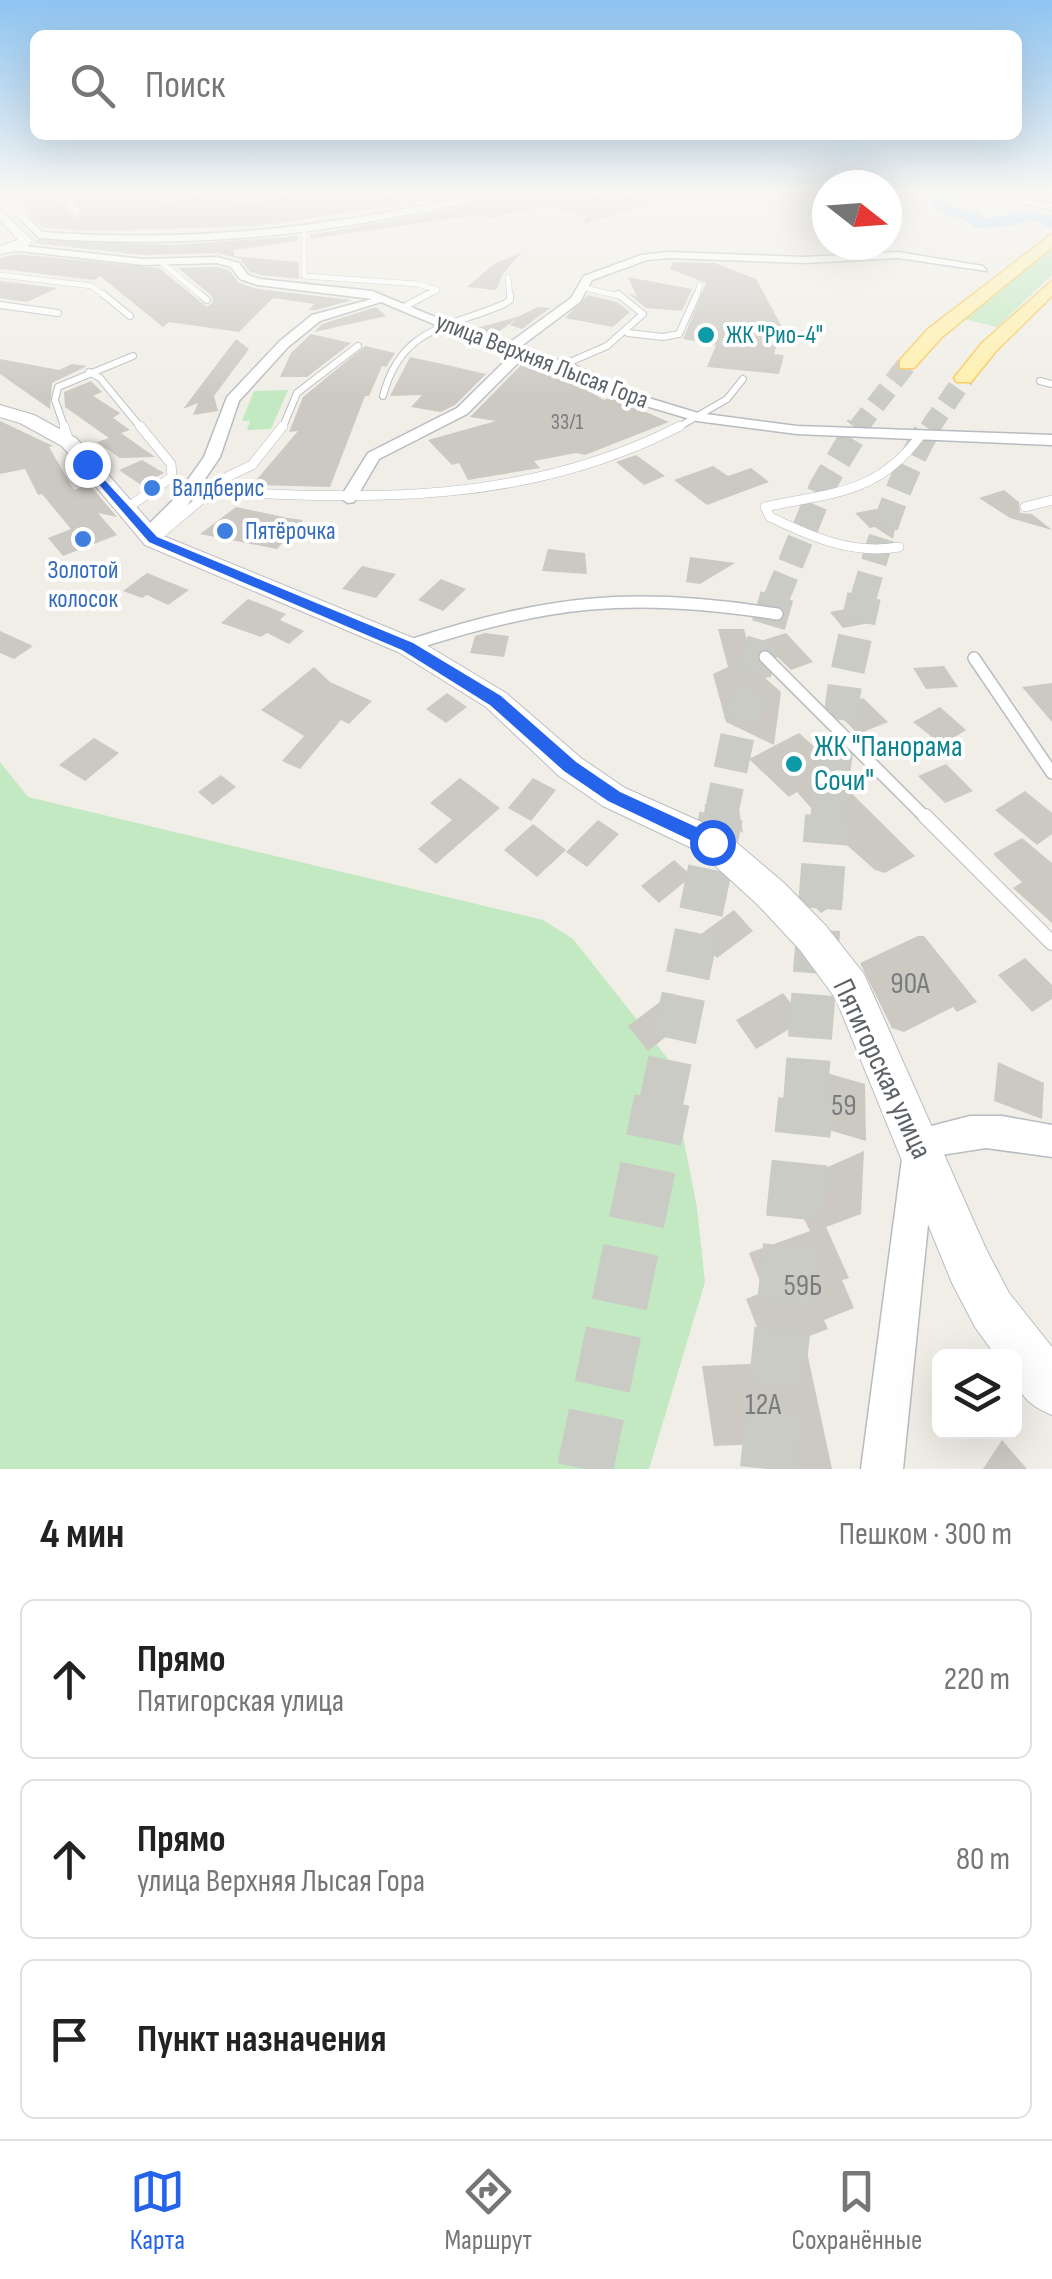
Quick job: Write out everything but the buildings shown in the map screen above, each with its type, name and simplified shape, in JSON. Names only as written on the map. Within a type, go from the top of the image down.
[{"type":"main road","points":[[908,364],[934,333],[1019,263]]},
{"type":"main road","points":[[964,378],[989,347],[1052,286]]},
{"type":"street","name":"улица Верхняя Лысая Гора","points":[[157,263],[166,263]]},
{"type":"street","name":"улица Верхняя Лысая Гора","points":[[241,263],[244,277],[258,282],[368,293],[512,353],[563,365],[638,398],[697,417],[797,430],[1052,440]]},
{"type":"street","points":[[348,498],[373,456],[462,412],[512,353],[576,300],[581,287],[602,271],[628,263]]},
{"type":"street","points":[[944,263],[983,269]]},
{"type":"street","points":[[0,411],[26,418],[68,442],[158,542],[212,457],[232,400],[284,344],[322,315],[385,299]]},
{"type":"street","name":"Пятигорская улица","points":[[158,542],[408,646],[496,700],[570,767],[614,796],[712,842],[771,894],[813,938],[850,987],[969,1266],[1023,1356],[1052,1389]]},
{"type":"street","points":[[882,1469],[920,1144],[948,1134],[985,1129],[1052,1141]]},
{"type":"lane","points":[[162,263],[207,300]]},
{"type":"lane","points":[[304,263],[304,276],[402,282],[437,290],[404,308]]},
{"type":"lane","points":[[0,275],[92,286],[130,316]]},
{"type":"lane","points":[[383,396],[388,370],[395,361],[444,324],[510,300],[508,276]]},
{"type":"lane","points":[[628,333],[663,337],[679,334],[691,315],[700,285]]},
{"type":"lane","points":[[563,365],[601,351],[628,333],[642,314],[617,293],[581,287]]},
{"type":"lane","points":[[0,305],[58,312]]},
{"type":"lane","points":[[158,542],[210,491],[252,465],[273,444],[297,393],[358,346]]},
{"type":"lane","points":[[68,442],[54,400],[56,392],[65,382],[134,356]]},
{"type":"lane","points":[[90,372],[100,378],[171,464],[172,477],[127,508]]},
{"type":"lane","points":[[210,491],[348,498],[432,496],[531,479],[618,455],[697,417],[732,395],[743,379]]},
{"type":"lane","points":[[1040,381],[1052,384]]},
{"type":"lane","points":[[899,547],[871,550],[836,544],[770,517],[765,507],[810,500],[880,480],[901,462],[922,435]]},
{"type":"lane","points":[[1025,507],[1052,500]]},
{"type":"lane","points":[[408,646],[504,618],[609,600],[706,603],[777,614]]},
{"type":"lane","points":[[765,656],[956,852],[1052,943]]},
{"type":"lane","points":[[974,658],[1052,773]]},
{"type":"green space","points":[[1032,263],[1052,263],[1052,275],[997,327],[964,319]]},
{"type":"green space","points":[[288,390],[271,429],[247,430],[250,421],[242,421],[254,391]]},
{"type":"green space","points":[[0,762],[28,797],[543,920],[573,939],[668,1059],[697,1208],[705,1282],[649,1469],[0,1469]]},
{"type":"tunnel","points":[[858,428],[907,364]]},
{"type":"tunnel","points":[[929,429],[964,378]]},
{"type":"tunnel","points":[[863,599],[899,488],[930,426]]},
{"type":"tunnel","points":[[776,598],[822,487],[858,428]]},
{"type":"tunnel","points":[[827,819],[845,683],[864,596]]},
{"type":"tunnel","points":[[720,819],[742,715],[776,598]]},
{"type":"tunnel","points":[[661,1103],[721,816]]},
{"type":"tunnel","points":[[805,1103],[827,816]]},
{"type":"tunnel","points":[[585,1469],[662,1100]]},
{"type":"tunnel","points":[[768,1469],[806,1100]]},
{"type":"place","name":"ЖК \"Рио-4\"","points":[[706,335]]},
{"type":"place","name":"Валдберис","points":[[152,488]]},
{"type":"place","name":"Пятёрочка","points":[[225,531]]},
{"type":"place","name":"Золотой колосок","points":[[83,539]]},
{"type":"place","name":"ЖК \"Панорама Сочи\"","points":[[794,764]]},
{"type":"route","points":[[87,464],[153,540],[408,646],[496,700],[570,767],[614,796],[712,842]]}]
